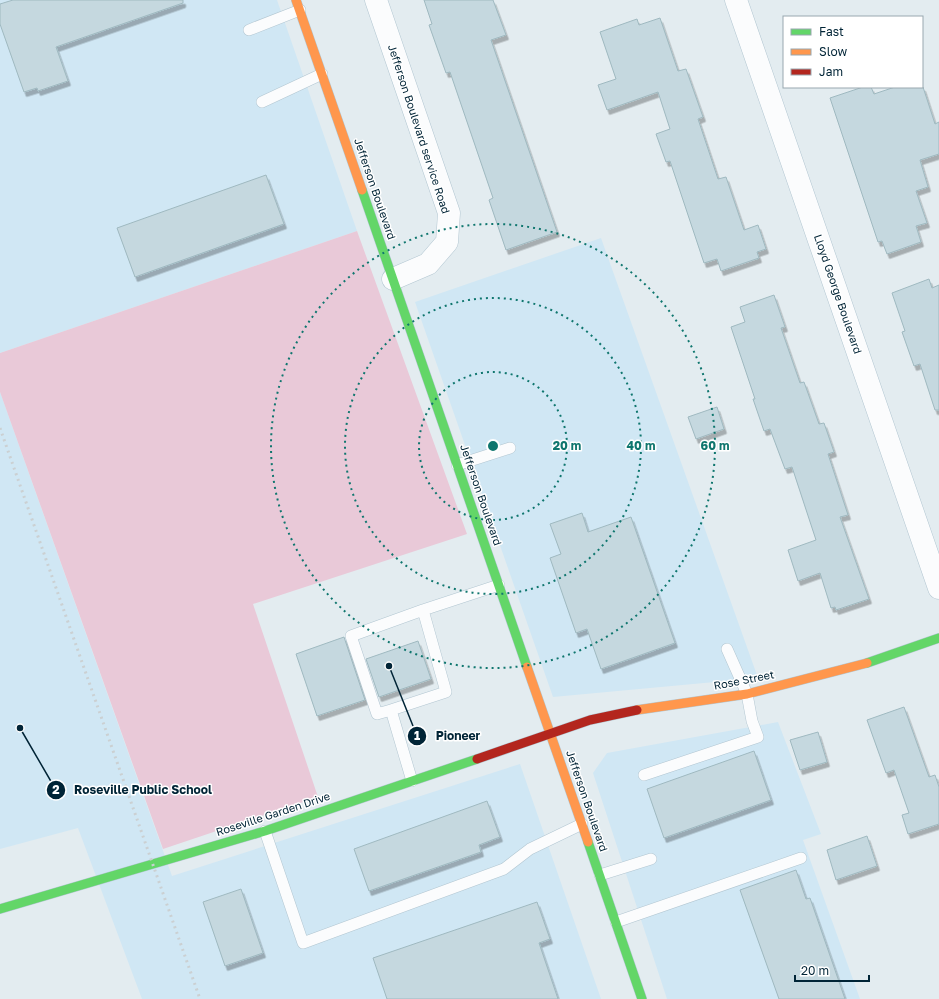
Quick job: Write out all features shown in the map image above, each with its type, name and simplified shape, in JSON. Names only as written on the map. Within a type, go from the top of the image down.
[{"type":"street","name":"Jefferson Boulevard service Road","points":[[376,0],[449,213],[447,242],[428,264],[393,280]]},
{"type":"street","name":"Lloyd George Boulevard","points":[[736,0],[939,588]]},
{"type":"street","name":"Jefferson Boulevard","points":[[298,5],[600,875],[639,998]]},
{"type":"street","name":"Rose Street","points":[[551,733],[590,720],[653,706],[748,694],[859,666],[939,638]]},
{"type":"street","name":"Roseville Garden Drive","points":[[0,909],[266,831],[551,733]]},
{"type":"lane","points":[[248,30],[298,5]]},
{"type":"lane","points":[[262,102],[322,74]]},
{"type":"lane","points":[[457,465],[510,448]]},
{"type":"lane","points":[[423,610],[446,692],[377,714],[352,636],[423,610],[499,585]]},
{"type":"lane","points":[[644,775],[758,737],[752,721],[748,694],[727,649]]},
{"type":"lane","points":[[391,710],[412,781]]},
{"type":"lane","points":[[266,831],[303,943],[504,869],[530,849],[582,824]]},
{"type":"lane","points":[[616,922],[801,858]]},
{"type":"lane","points":[[600,875],[651,859]]},
{"type":"shaded area","points":[[0,0],[277,0],[357,231],[0,353]]},
{"type":"shaded area","points":[[357,231],[467,534],[253,604],[318,797],[163,849],[0,392],[0,353]]},
{"type":"shaded area","points":[[601,238],[758,678],[553,697],[415,302]]},
{"type":"shaded area","points":[[0,392],[172,876],[520,764],[601,999],[142,999],[78,828],[0,849]]},
{"type":"shaded area","points":[[778,722],[821,834],[803,840],[860,999],[667,999],[593,773],[607,753]]},
{"type":"building","points":[[13,0],[183,0],[183,3],[56,47],[68,81],[38,91],[37,88],[24,92],[0,24],[0,4]]},
{"type":"building","points":[[424,0],[493,0],[506,35],[491,40],[557,232],[506,250],[489,200],[493,198],[450,72],[446,73],[429,25],[432,24]]},
{"type":"building","points":[[660,18],[678,71],[686,69],[703,117],[698,119],[718,179],[726,177],[744,230],[758,225],[766,249],[757,252],[759,258],[721,271],[717,259],[704,263],[670,161],[666,162],[656,134],[670,129],[658,92],[607,110],[598,85],[616,79],[600,32],[637,19],[639,25]]},
{"type":"building","points":[[923,87],[935,124],[939,122],[939,154],[920,160],[928,187],[916,191],[927,223],[916,226],[921,242],[887,254],[882,241],[878,242],[830,98],[860,88],[871,88],[874,94],[892,88]]},
{"type":"building","points":[[266,175],[284,224],[135,277],[117,228]]},
{"type":"building","points":[[929,279],[932,288],[939,285],[939,410],[935,410],[920,364],[914,366],[902,332],[905,331],[892,293]]},
{"type":"building","points":[[774,295],[785,327],[781,328],[800,383],[804,382],[819,424],[824,423],[834,452],[828,454],[848,515],[840,517],[869,599],[836,610],[835,607],[831,608],[820,573],[798,581],[788,550],[816,540],[792,467],[785,469],[770,429],[764,431],[731,327],[745,322],[740,307]]},
{"type":"building","points":[[717,407],[724,429],[696,439],[688,417]]},
{"type":"building","points":[[582,513],[588,532],[631,517],[675,643],[601,669],[587,629],[576,633],[550,558],[561,554],[550,524]]},
{"type":"building","points":[[344,637],[365,700],[317,716],[296,654]]},
{"type":"building","points":[[418,641],[431,679],[379,697],[366,659]]},
{"type":"building","points":[[904,707],[929,777],[935,775],[939,787],[939,824],[908,834],[902,815],[909,813],[894,770],[886,773],[867,720]]},
{"type":"building","points":[[818,732],[827,762],[800,770],[790,740]]},
{"type":"building","points":[[754,751],[771,800],[664,838],[647,789]]},
{"type":"building","points":[[487,801],[500,837],[479,845],[481,852],[369,891],[354,849]]},
{"type":"building","points":[[867,836],[877,866],[836,880],[827,850]]},
{"type":"building","points":[[796,870],[806,899],[810,898],[845,999],[779,999],[740,890]]},
{"type":"building","points":[[241,889],[263,953],[225,966],[203,902]]},
{"type":"building","points":[[537,902],[550,939],[539,943],[558,999],[387,999],[373,958]]},
{"type":"railway","points":[[0,428],[200,999]]},
{"type":"traffic: fast","points":[[362,190],[527,667]]},
{"type":"traffic: fast","points":[[867,663],[939,638]]},
{"type":"traffic: fast","points":[[0,909],[265,831],[477,759]]},
{"type":"traffic: fast","points":[[588,842],[642,999]]},
{"type":"traffic: slow","points":[[296,0],[362,190]]},
{"type":"traffic: slow","points":[[637,710],[747,694],[867,663]]},
{"type":"traffic: slow","points":[[527,667],[588,842]]},
{"type":"traffic: jam","points":[[477,759],[590,720],[637,710]]},
{"type":"place","name":"Pioneer","points":[[389,666]]},
{"type":"place","name":"Roseville Public School","points":[[20,728]]}]
